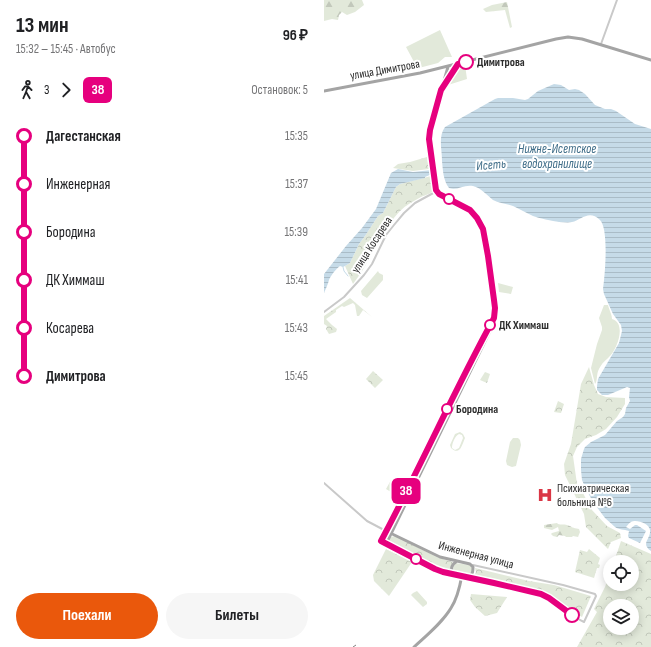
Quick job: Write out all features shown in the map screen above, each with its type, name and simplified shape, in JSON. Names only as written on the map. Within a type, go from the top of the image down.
[{"type":"main road","name":"улица Димитрова","points":[[324,91],[448,67],[556,39],[576,38],[601,44],[651,60]]},
{"type":"main road","points":[[441,90],[458,64]]},
{"type":"main road","points":[[386,544],[490,331],[494,318],[495,308],[489,261],[485,236],[481,224],[470,210],[437,192],[434,176],[429,139],[430,130],[448,67]]},
{"type":"main road","points":[[386,531],[460,382],[494,318]]},
{"type":"main road","name":"Инженерная улица","points":[[467,576],[435,569],[381,541],[386,531],[440,557],[470,564]]},
{"type":"main road","points":[[454,574],[452,572],[452,567],[457,561]]},
{"type":"main road","points":[[467,576],[471,575],[473,572],[473,568],[470,564]]},
{"type":"main road","points":[[414,647],[445,617],[455,601],[462,575]]},
{"type":"street","points":[[601,44],[617,0]]},
{"type":"street","name":"улица Косарева","points":[[324,312],[344,297],[364,275],[386,236],[404,213],[415,203],[437,192]]},
{"type":"street","name":"Инженерная улица","points":[[324,483],[367,520],[386,531]]},
{"type":"street","name":"Инженерная улица","points":[[467,576],[541,594],[549,598],[576,619],[584,622],[596,596],[595,594],[564,585],[470,564]]},
{"type":"green space","points":[[324,0],[362,0],[364,5],[355,12],[347,15],[342,12],[339,15],[338,20],[332,19],[324,21]]},
{"type":"green space","points":[[507,2],[512,27],[510,28],[505,10],[486,12],[483,9],[492,5]]},
{"type":"green space","points":[[440,30],[452,57],[445,57],[438,63],[415,69],[413,60],[406,47]]},
{"type":"green space","points":[[465,65],[467,79],[448,85],[458,67]]},
{"type":"green space","points":[[427,157],[429,169],[413,171],[393,168],[398,164]]},
{"type":"green space","points":[[431,176],[434,190],[410,203],[393,219],[353,284],[345,266],[350,263],[359,244],[378,216],[383,213],[396,187],[400,184]]},
{"type":"green space","points":[[378,271],[383,275],[383,280],[367,298],[362,295],[361,291]]},
{"type":"green space","points":[[498,283],[513,287],[511,294],[499,292]]},
{"type":"green space","points":[[350,298],[372,317],[363,310],[359,316],[357,316],[355,305],[353,303],[344,307],[342,306],[326,319],[337,329],[336,332],[329,334],[326,329],[327,326],[324,324],[324,316]]},
{"type":"green space","points":[[604,305],[608,305],[612,319],[617,321],[620,331],[615,349],[599,369],[595,384],[591,368],[602,330],[599,318]]},
{"type":"green space","points":[[589,367],[598,394],[606,397],[625,398],[625,404],[617,417],[606,429],[585,439],[577,447],[573,456],[577,484],[591,509],[607,526],[620,533],[621,538],[611,542],[608,549],[586,527],[584,514],[565,475],[564,464],[571,444],[581,384]]},
{"type":"green space","points":[[373,371],[383,380],[375,388],[366,379]]},
{"type":"green space","points":[[485,372],[490,374],[487,383],[480,380]]},
{"type":"green space","points":[[459,386],[462,387],[429,456],[426,454]]},
{"type":"green space","points":[[558,401],[564,404],[561,413],[554,412]]},
{"type":"green space","points":[[460,432],[465,438],[462,446],[457,451],[454,450],[451,448],[450,445],[455,434]],"holes":[[[459,434],[462,435],[463,438],[459,448],[455,450],[452,448],[454,440]]]},
{"type":"green space","points":[[513,438],[518,438],[521,445],[516,466],[512,467],[507,465],[506,461],[510,442]]},
{"type":"green space","points":[[424,459],[426,460],[392,529],[389,527]]},
{"type":"green space","points":[[391,480],[396,482],[391,492],[386,489]]},
{"type":"green space","points":[[557,523],[579,529],[580,532],[578,537],[566,537],[559,535],[557,537],[553,536],[551,534],[552,533],[559,531],[558,527],[552,530],[544,528],[544,525]]},
{"type":"green space","points":[[395,536],[439,558],[453,562],[450,568],[451,571],[437,567],[391,545],[389,540],[391,537]]},
{"type":"green space","points":[[621,541],[651,554],[651,647],[577,647],[597,612],[594,609],[603,591],[639,591],[639,555],[616,555]]},
{"type":"green space","points":[[386,549],[412,562],[389,596],[374,581],[373,575]]},
{"type":"green space","points":[[589,549],[600,558],[598,564],[600,565],[599,568],[597,568],[594,578],[575,572],[580,550],[587,552]]},
{"type":"green space","points":[[455,563],[470,565],[472,567],[472,571],[468,575],[455,572],[453,568]]},
{"type":"green space","points":[[475,568],[529,581],[554,585],[591,596],[582,617],[548,596],[474,576],[476,572]]},
{"type":"green space","points":[[417,591],[427,602],[427,604],[423,607],[411,595]]},
{"type":"green space","points":[[471,594],[507,597],[497,613],[485,616],[470,600]]},
{"type":"water","name":"Нижне-Исетское водохранилище","points":[[554,84],[561,85],[569,90],[579,90],[595,105],[616,111],[635,124],[651,129],[651,551],[646,546],[650,533],[647,525],[639,521],[630,522],[626,527],[630,529],[637,525],[646,531],[640,543],[629,538],[629,531],[617,528],[605,518],[593,502],[582,480],[581,459],[585,447],[591,442],[605,435],[617,421],[623,417],[630,401],[630,388],[627,387],[608,395],[602,395],[597,390],[598,379],[619,343],[622,331],[621,325],[613,314],[603,289],[606,253],[603,225],[600,220],[592,215],[585,216],[572,222],[559,222],[535,217],[513,206],[493,200],[479,188],[467,186],[455,189],[449,188],[444,175],[441,139],[445,127],[495,99],[513,98],[525,100],[538,91]]},
{"type":"water","points":[[398,169],[413,172],[432,170],[432,174],[425,178],[400,184],[396,187],[383,213],[378,216],[359,244],[350,263],[343,267],[340,266],[335,270],[324,293],[324,274],[376,209],[391,173]]},
{"type":"waterway","points":[[343,267],[348,276]]},
{"type":"bus line","name":"38","points":[[466,62],[458,64],[441,90],[429,139],[436,190],[439,194],[470,210],[477,218],[483,229],[495,308],[494,318],[460,382],[381,541],[443,572],[467,576],[541,594],[572,615]]},
{"type":"place","name":"Димитрова","points":[[466,62]]},
{"type":"place","name":"ДК Химмаш","points":[[490,325]]},
{"type":"place","name":"Бородина","points":[[447,409]]},
{"type":"place","name":"Психиатрическая больница №6","points":[[545,495]]},
{"type":"water label","name":"Исеть","points":[[491,165]]}]
